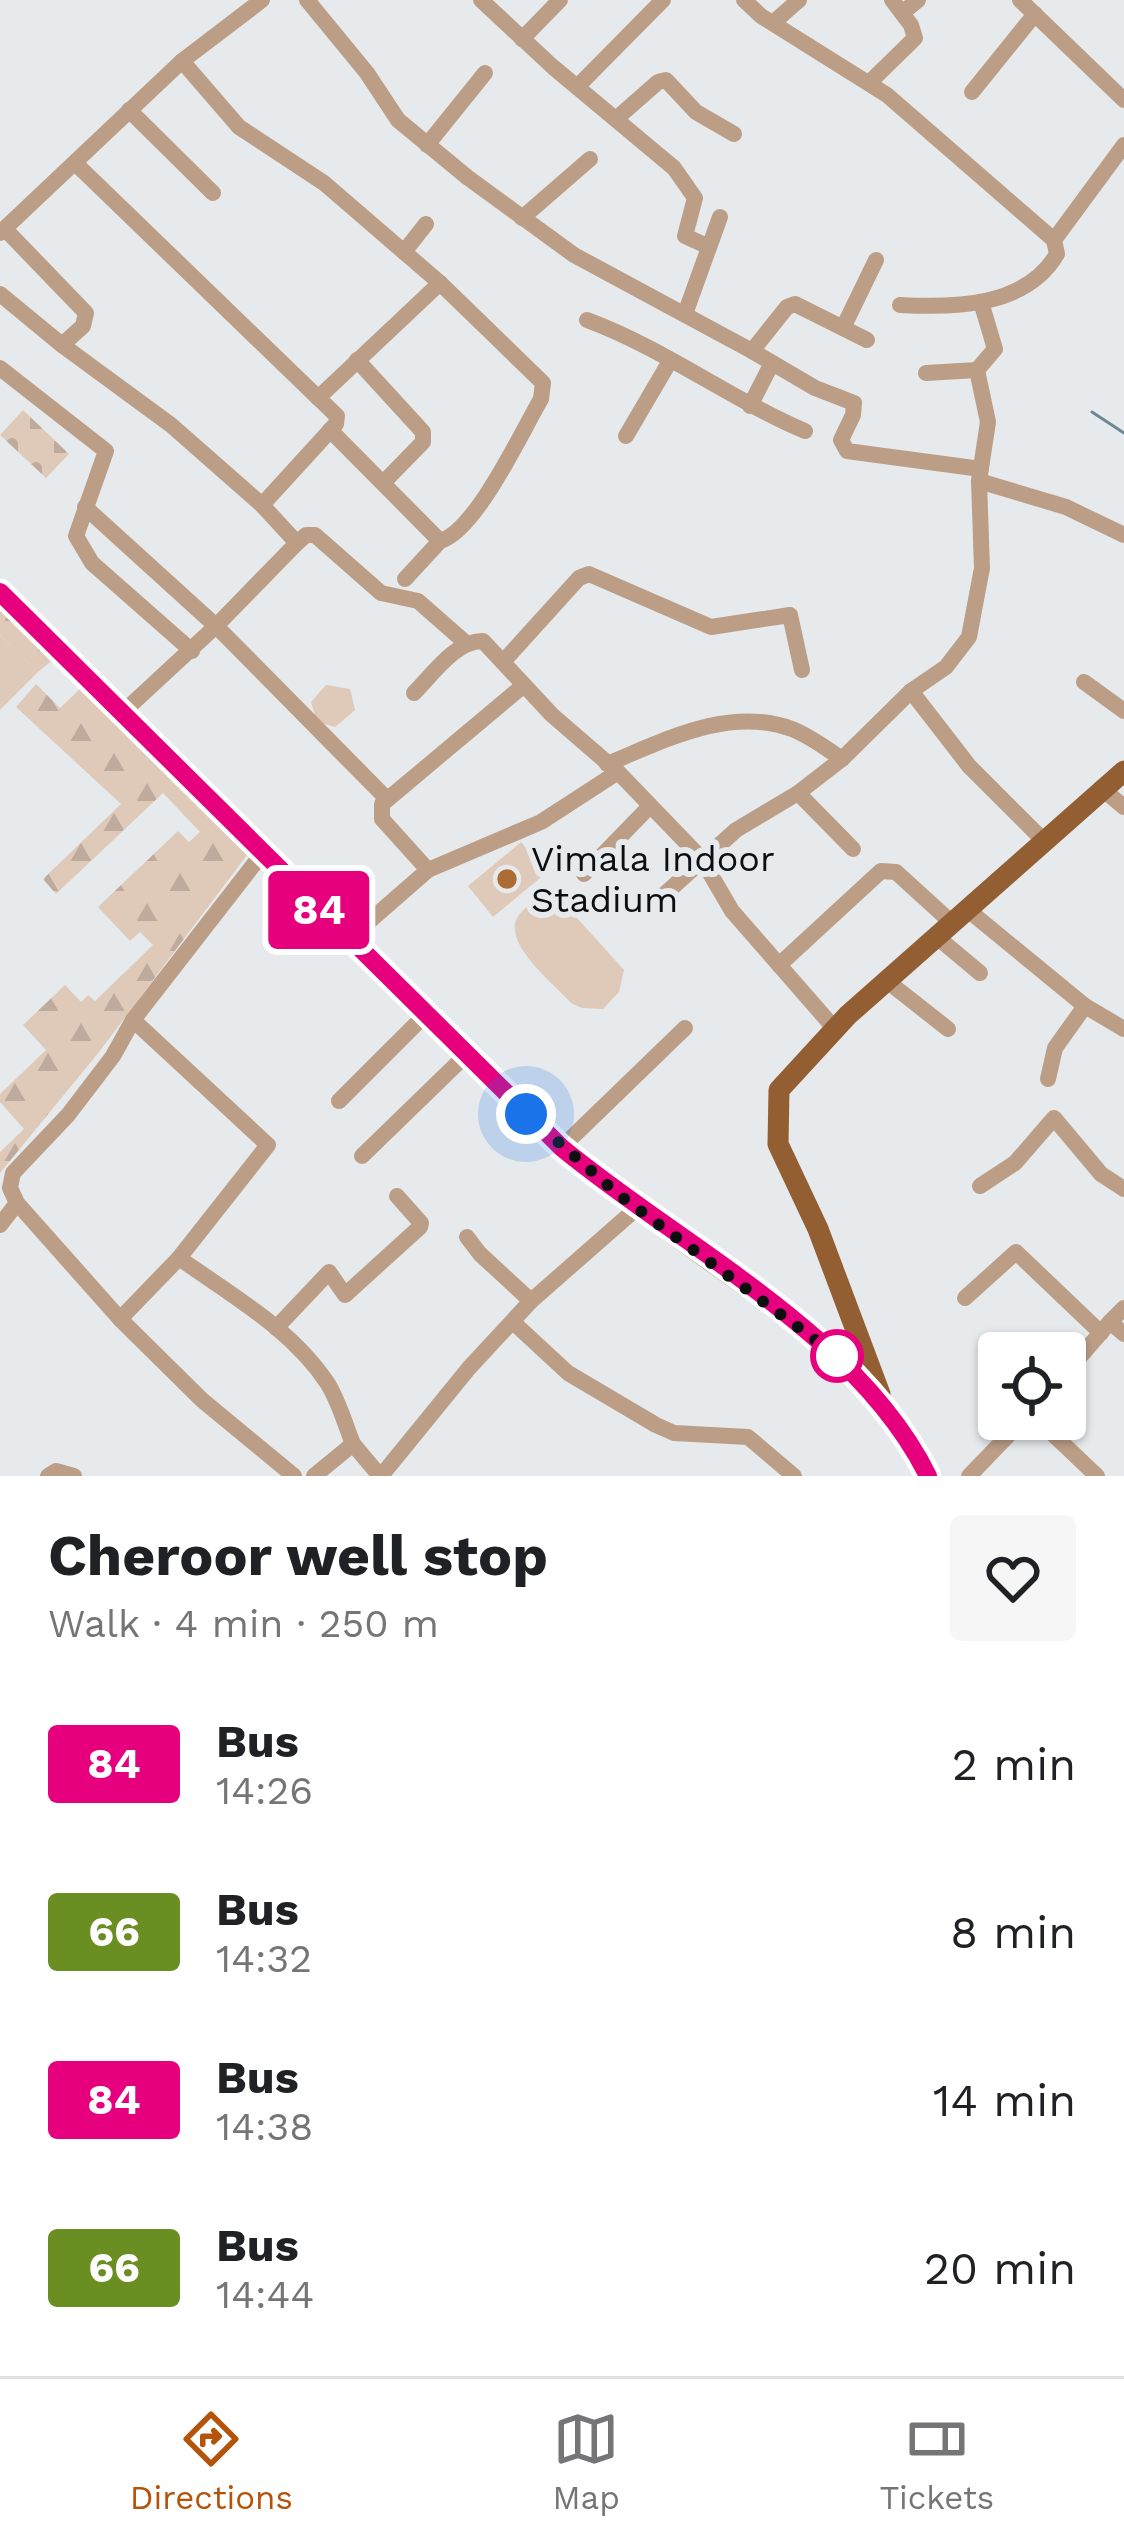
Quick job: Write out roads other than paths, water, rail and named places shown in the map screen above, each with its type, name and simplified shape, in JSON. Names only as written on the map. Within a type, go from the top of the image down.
[{"type":"main road","points":[[0,592],[562,1148],[800,1326],[885,1406]]},
{"type":"main road","points":[[928,1476],[885,1406],[818,1229],[778,1144],[778,1090],[887,981],[1124,771]]},
{"type":"street","points":[[62,345],[86,322],[86,313],[3,231],[182,61],[262,0]]},
{"type":"street","points":[[307,0],[367,73],[398,120],[522,218],[574,255],[814,388],[854,403],[841,440],[847,451],[980,475],[1124,535]]},
{"type":"street","points":[[482,0],[674,168],[695,198],[685,236],[709,247]]},
{"type":"street","points":[[522,39],[560,0]]},
{"type":"street","points":[[577,87],[663,0]]},
{"type":"street","points":[[743,0],[760,16],[910,113],[1054,240],[1057,254],[1049,268],[1014,292],[939,307],[900,305]]},
{"type":"street","points":[[774,22],[799,0]]},
{"type":"street","points":[[869,83],[914,41],[911,25],[897,6],[918,0]]},
{"type":"street","points":[[1020,0],[1124,100]]},
{"type":"street","points":[[972,92],[1035,14]]},
{"type":"street","points":[[182,61],[238,127],[324,183],[541,379],[541,400],[479,504],[405,579]]},
{"type":"street","points":[[428,145],[485,73]]},
{"type":"street","points":[[617,118],[666,80],[696,112],[734,134]]},
{"type":"street","points":[[129,110],[213,193]]},
{"type":"street","points":[[1054,240],[1124,145]]},
{"type":"street","points":[[522,218],[590,159]]},
{"type":"street","points":[[75,163],[337,416],[330,430],[262,505]]},
{"type":"street","points":[[685,314],[719,217]]},
{"type":"street","points":[[404,252],[426,224]]},
{"type":"street","points":[[843,328],[876,260]]},
{"type":"street","points":[[318,398],[440,284]]},
{"type":"street","points":[[0,294],[171,425],[262,505],[297,543]]},
{"type":"street","points":[[926,373],[977,370],[995,349],[981,302]]},
{"type":"street","points":[[752,351],[794,304],[867,340]]},
{"type":"street","points":[[587,320],[805,430]]},
{"type":"street","points":[[357,360],[424,432],[419,447],[383,483]]},
{"type":"street","points":[[626,436],[670,361]]},
{"type":"street","points":[[750,406],[772,363]]},
{"type":"street","points":[[0,368],[106,451],[75,531],[87,558],[191,651]]},
{"type":"street","points":[[656,902],[736,830],[798,793],[842,758],[910,691],[946,668],[969,638],[984,543],[980,475],[988,422],[977,370]]},
{"type":"street","points":[[330,430],[440,541]]},
{"type":"street","points":[[85,507],[216,626],[386,798]]},
{"type":"street","points":[[121,714],[306,535],[315,536],[381,593],[418,601],[467,644]]},
{"type":"street","points":[[503,662],[579,578],[589,574],[711,627],[790,615],[802,670]]},
{"type":"street","points":[[414,694],[467,644],[483,641],[701,858],[732,911],[835,1029]]},
{"type":"street","points":[[1084,682],[1124,711]]},
{"type":"street","points":[[428,871],[382,819],[379,808],[524,685]]},
{"type":"street","points":[[910,691],[969,766],[1043,840]]},
{"type":"street","points":[[349,939],[428,871],[541,822],[612,768],[721,722],[754,721],[794,730],[842,758]]},
{"type":"street","points":[[1101,788],[1124,808]]},
{"type":"street","points":[[798,793],[853,850]]},
{"type":"street","points":[[584,874],[650,806]]},
{"type":"street","points":[[262,854],[133,1020],[68,1115],[13,1173],[10,1188],[17,1203],[120,1319],[202,1400],[294,1476]]},
{"type":"street","points":[[778,965],[881,871],[896,872],[953,924],[1124,1029]]},
{"type":"street","points":[[953,924],[980,973]]},
{"type":"street","points":[[887,981],[948,1029]]},
{"type":"street","points":[[1048,1079],[1055,1048],[1085,1006]]},
{"type":"street","points":[[339,1101],[425,1015]]},
{"type":"street","points":[[120,1319],[179,1258],[268,1145],[133,1020]]},
{"type":"street","points":[[562,1148],[685,1028]]},
{"type":"street","points":[[362,1156],[466,1055]]},
{"type":"street","points":[[980,1186],[1015,1163],[1054,1118],[1101,1174],[1124,1189]]},
{"type":"street","points":[[277,1328],[329,1272],[345,1295],[420,1227],[397,1196]]},
{"type":"street","points":[[0,1225],[17,1203]]},
{"type":"street","points":[[179,1258],[307,1355],[331,1388],[353,1444],[380,1475],[531,1300],[637,1208]]},
{"type":"street","points":[[467,1237],[531,1300]]},
{"type":"street","points":[[964,1298],[1016,1252],[1112,1330]]},
{"type":"street","points":[[1086,1355],[1112,1330],[1124,1307]]},
{"type":"street","points":[[514,1323],[568,1373],[656,1425],[674,1433],[748,1437],[794,1476]]},
{"type":"street","points":[[969,1476],[1004,1440]]},
{"type":"street","points":[[1059,1440],[1097,1476]]},
{"type":"street","points":[[314,1476],[353,1444]]},
{"type":"street","points":[[48,1476],[56,1471],[74,1476]]},
{"type":"waterway","points":[[1092,412],[1124,433]]},
{"type":"place","name":"Vimala Indoor Stadium","points":[[507,879]]}]
